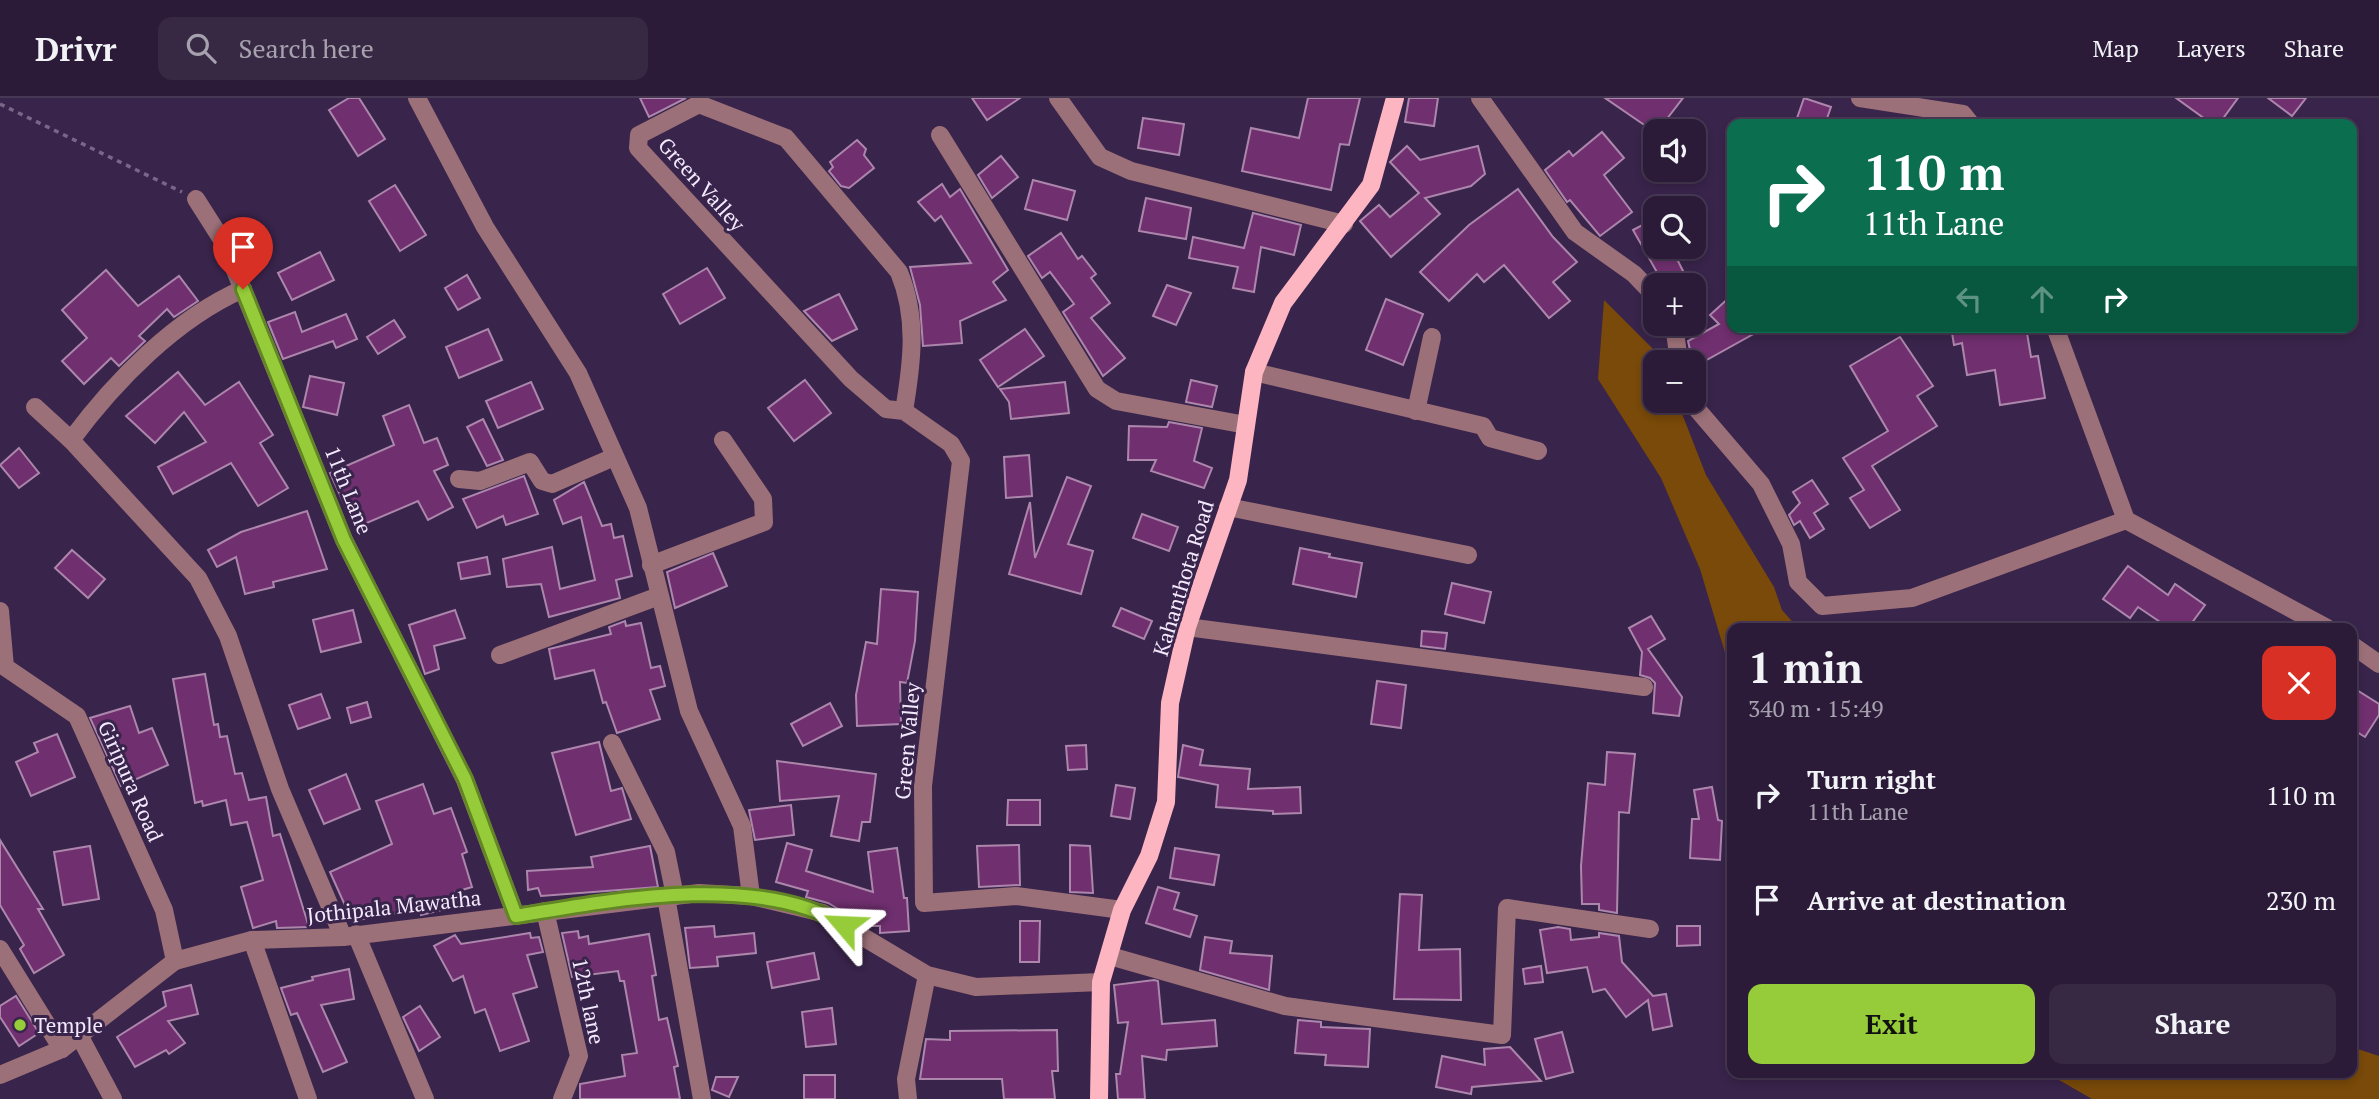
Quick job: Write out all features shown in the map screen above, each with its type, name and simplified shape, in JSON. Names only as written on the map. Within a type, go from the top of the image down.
[{"type":"main road","name":"Kahanthota Road","points":[[1099,1099],[1101,982],[1122,911],[1149,856],[1166,802],[1170,703],[1187,626],[1238,480],[1254,372],[1283,303],[1371,186],[1395,98]]},
{"type":"street","points":[[416,98],[485,227],[578,373],[638,508],[689,711],[741,826],[751,896]]},
{"type":"street","points":[[1058,98],[1100,157],[1131,171],[1345,224]]},
{"type":"street","points":[[1480,98],[1575,232],[1643,283]]},
{"type":"street","points":[[1860,98],[1936,103],[1967,119]]},
{"type":"street","name":"Green Valley","points":[[904,411],[913,346],[906,289],[899,272],[786,138],[699,104],[639,135],[638,148],[828,355],[886,409],[904,411],[951,444],[961,461],[923,786],[924,904],[1016,896],[1122,911]]},
{"type":"street","points":[[940,135],[1097,389],[1116,401],[1246,425]]},
{"type":"street","name":"11th Lane","points":[[196,199],[224,243],[344,540],[465,779],[516,916]]},
{"type":"street","points":[[71,440],[89,415],[143,360],[192,317],[243,289]]},
{"type":"street","points":[[2057,333],[2126,520],[2318,623]]},
{"type":"street","points":[[1416,411],[1432,337]]},
{"type":"street","points":[[1254,372],[1483,426],[1490,438],[1538,451]]},
{"type":"street","points":[[35,407],[71,440],[198,578],[228,636],[280,789],[425,1099]]},
{"type":"street","points":[[1700,413],[1761,484],[1791,544],[1798,582],[1822,606],[1912,598],[2126,520]]},
{"type":"street","points":[[651,565],[764,522],[763,499],[723,440]]},
{"type":"street","points":[[458,479],[481,481],[530,462],[542,481],[552,484],[614,457]]},
{"type":"street","points":[[1228,507],[1468,555]]},
{"type":"street","points":[[500,655],[659,596]]},
{"type":"street","name":"Giripura Road","points":[[0,611],[5,667],[77,716],[164,910],[174,961]]},
{"type":"street","points":[[1187,626],[1644,687]]},
{"type":"street","points":[[2357,649],[2379,664]]},
{"type":"street","points":[[611,743],[666,852],[702,1099]]},
{"type":"street","name":"Jothipala Mawatha","points":[[0,1075],[62,1049],[174,961],[252,940],[349,936],[699,892],[751,896],[823,913],[927,975],[976,987],[1101,982]]},
{"type":"street","points":[[1110,956],[1285,1006],[1502,1035],[1507,908],[1650,929]]},
{"type":"street","name":"12th lane","points":[[545,911],[579,1056],[562,1099]]},
{"type":"street","points":[[252,940],[308,1099]]},
{"type":"street","points":[[0,949],[62,1049]]},
{"type":"street","points":[[908,1099],[906,1079],[927,975]]},
{"type":"street","points":[[80,1037],[113,1099]]},
{"type":"path","points":[[0,104],[196,199]]},
{"type":"shaded area","points":[[1604,300],[1654,350],[1643,350],[1643,413],[1682,413],[1706,475],[1774,587],[1782,610],[1794,623],[1727,623],[1727,659],[1700,569],[1661,478],[1598,379]]},
{"type":"shaded area","points":[[2357,1049],[2379,1056],[2379,1099],[2092,1099],[2056,1078],[2357,1078]]},
{"type":"building","points":[[349,98],[359,98],[385,139],[358,156],[329,110]]},
{"type":"building","points":[[640,98],[686,98],[649,117]]},
{"type":"building","points":[[972,98],[1020,98],[987,120]]},
{"type":"building","points":[[1308,98],[1360,98],[1349,145],[1340,144],[1331,190],[1242,171],[1251,128],[1299,138]]},
{"type":"building","points":[[1409,98],[1438,98],[1434,126],[1405,122]]},
{"type":"building","points":[[1605,98],[1683,98],[1667,119],[1643,119],[1643,124]]},
{"type":"building","points":[[1804,98],[1831,107],[1827,119],[1797,119]]},
{"type":"building","points":[[2176,98],[2238,98],[2223,119],[2205,119]]},
{"type":"building","points":[[2268,98],[2306,98],[2292,116]]},
{"type":"building","points":[[1143,118],[1184,124],[1179,155],[1138,148]]},
{"type":"building","points":[[1602,132],[1624,158],[1604,175],[1632,212],[1600,236],[1570,200],[1567,202],[1545,170],[1569,151],[1573,156]]},
{"type":"building","points":[[857,140],[866,149],[864,155],[874,168],[849,188],[841,186],[829,171],[833,167],[830,162]]},
{"type":"building","points":[[1407,146],[1420,160],[1478,146],[1485,174],[1471,186],[1425,198],[1440,214],[1391,257],[1360,221],[1379,205],[1390,217],[1419,193],[1390,162]]},
{"type":"building","points":[[1001,156],[1018,177],[992,198],[978,175]]},
{"type":"building","points":[[1033,180],[1075,191],[1067,220],[1025,209]]},
{"type":"building","points":[[942,184],[950,197],[960,189],[1008,270],[993,282],[1006,300],[960,321],[962,343],[923,346],[920,305],[910,267],[971,263],[941,216],[935,221],[918,202]]},
{"type":"building","points":[[395,185],[426,235],[400,251],[369,201]]},
{"type":"building","points":[[1518,189],[1553,237],[1577,262],[1553,282],[1570,301],[1549,318],[1504,265],[1484,282],[1477,274],[1449,301],[1420,272],[1469,225]]},
{"type":"building","points":[[1146,198],[1191,208],[1186,239],[1139,231]]},
{"type":"building","points":[[1253,213],[1301,225],[1294,255],[1261,247],[1254,292],[1233,288],[1238,267],[1189,258],[1193,237],[1244,248]]},
{"type":"building","points":[[1643,225],[1643,248],[1633,230]]},
{"type":"building","points":[[1061,233],[1078,259],[1082,256],[1096,274],[1091,278],[1110,303],[1091,318],[1125,358],[1103,376],[1063,312],[1074,304],[1050,272],[1042,278],[1028,256]]},
{"type":"building","points":[[320,252],[334,280],[292,300],[278,273]]},
{"type":"building","points":[[1649,259],[1681,259],[1678,261],[1684,273],[1657,273]]},
{"type":"building","points":[[707,268],[725,298],[680,324],[663,294]]},
{"type":"building","points":[[106,270],[138,306],[179,276],[198,301],[174,317],[167,309],[139,336],[145,341],[119,366],[111,358],[84,384],[62,361],[87,338],[62,310]]},
{"type":"building","points":[[467,275],[480,298],[458,310],[445,288]]},
{"type":"building","points":[[1167,285],[1191,293],[1176,325],[1153,316]]},
{"type":"building","points":[[839,294],[857,329],[832,341],[804,311]]},
{"type":"building","points":[[1386,299],[1423,314],[1403,365],[1366,350]]},
{"type":"building","points":[[1727,300],[1727,333],[1755,333],[1706,360],[1706,350],[1690,350],[1688,341],[1697,336],[1706,336],[1706,331],[1719,324],[1710,315]]},
{"type":"building","points":[[295,312],[302,332],[346,314],[357,339],[336,348],[333,341],[283,359],[268,322]]},
{"type":"building","points":[[394,320],[405,337],[378,354],[367,337]]},
{"type":"building","points":[[488,329],[502,360],[459,378],[446,347]]},
{"type":"building","points":[[1025,329],[1044,356],[998,387],[980,360]]},
{"type":"building","points":[[1952,333],[2027,333],[2031,357],[2038,356],[2045,398],[2000,405],[1995,370],[1967,375],[1962,343],[1954,345]]},
{"type":"building","points":[[1900,337],[1933,386],[1917,396],[1937,426],[1872,466],[1900,510],[1870,528],[1850,498],[1864,490],[1843,458],[1888,431],[1850,366]]},
{"type":"building","points":[[178,372],[205,405],[239,382],[273,435],[260,443],[288,488],[258,506],[231,463],[173,494],[158,467],[206,442],[184,412],[155,443],[126,416]]},
{"type":"building","points":[[310,376],[344,383],[337,415],[303,407]]},
{"type":"building","points":[[805,380],[831,413],[794,441],[768,408]]},
{"type":"building","points":[[1191,380],[1217,386],[1212,407],[1186,402]]},
{"type":"building","points":[[531,382],[543,409],[498,428],[486,401]]},
{"type":"building","points":[[1065,382],[1069,413],[1011,419],[1009,402],[1000,389]]},
{"type":"building","points":[[409,405],[424,443],[437,438],[448,465],[434,471],[453,507],[428,520],[418,501],[355,528],[330,473],[394,445],[383,416]]},
{"type":"building","points":[[483,419],[503,460],[487,466],[467,427]]},
{"type":"building","points":[[1169,422],[1202,428],[1194,461],[1212,468],[1204,488],[1151,471],[1156,460],[1128,460],[1129,426],[1167,427]]},
{"type":"building","points":[[19,448],[39,473],[19,488],[0,465]]},
{"type":"building","points":[[1029,455],[1032,496],[1006,498],[1004,457]]},
{"type":"building","points":[[524,476],[538,514],[506,525],[503,516],[477,528],[463,499]]},
{"type":"building","points":[[1067,477],[1091,486],[1068,544],[1093,551],[1081,594],[1009,574],[1030,502],[1035,558]]},
{"type":"building","points":[[1812,480],[1828,504],[1814,513],[1824,529],[1810,538],[1800,521],[1794,525],[1789,515],[1800,503],[1793,492]]},
{"type":"building","points":[[584,482],[602,526],[611,524],[614,538],[623,536],[632,576],[616,580],[620,598],[549,617],[541,584],[507,587],[503,559],[552,547],[560,589],[595,580],[581,517],[563,524],[554,500]]},
{"type":"building","points":[[307,511],[327,569],[273,582],[274,587],[245,594],[236,557],[217,567],[208,550],[241,532]]},
{"type":"building","points":[[1142,514],[1178,527],[1169,551],[1133,538]]},
{"type":"building","points":[[1300,548],[1362,563],[1356,597],[1293,584]]},
{"type":"building","points":[[72,550],[105,579],[88,598],[55,568]]},
{"type":"building","points":[[713,553],[727,586],[675,608],[667,572]]},
{"type":"building","points":[[487,557],[490,574],[461,579],[458,563]]},
{"type":"building","points":[[2128,566],[2168,595],[2175,584],[2205,605],[2192,623],[2162,623],[2138,607],[2130,618],[2103,599]]},
{"type":"building","points":[[1452,583],[1491,592],[1484,623],[1445,614]]},
{"type":"building","points":[[881,589],[918,592],[915,641],[907,683],[900,682],[901,724],[857,726],[856,695],[866,642],[877,644]]},
{"type":"building","points":[[1121,608],[1152,621],[1144,639],[1113,626]]},
{"type":"building","points":[[353,610],[361,642],[321,652],[313,620]]},
{"type":"building","points":[[455,610],[465,638],[434,646],[439,669],[425,674],[409,625]]},
{"type":"building","points":[[1651,616],[1665,639],[1648,649],[1682,697],[1679,716],[1653,713],[1655,683],[1640,675],[1642,652],[1629,628]]},
{"type":"building","points":[[625,621],[626,626],[641,623],[651,668],[660,666],[665,686],[650,690],[660,719],[617,733],[606,702],[603,703],[594,670],[555,679],[549,649],[611,634],[609,627]]},
{"type":"building","points":[[1422,631],[1447,633],[1445,649],[1421,646]]},
{"type":"building","points":[[205,674],[214,725],[218,724],[220,737],[227,736],[235,774],[242,773],[249,800],[266,797],[273,836],[280,834],[309,927],[277,928],[276,921],[253,928],[241,887],[263,880],[247,822],[231,825],[226,800],[203,806],[202,801],[195,803],[173,679]]},
{"type":"building","points":[[1377,681],[1406,685],[1401,728],[1371,724]]},
{"type":"building","points":[[2357,690],[2379,704],[2379,715],[2365,737],[2357,732]]},
{"type":"building","points":[[321,694],[330,718],[298,729],[289,705]]},
{"type":"building","points":[[367,702],[371,717],[351,723],[347,708]]},
{"type":"building","points":[[830,703],[842,726],[803,746],[791,724]]},
{"type":"building","points":[[130,706],[139,733],[152,728],[168,765],[121,786],[90,718]]},
{"type":"building","points":[[57,734],[75,777],[31,796],[16,762],[38,752],[34,743]]},
{"type":"building","points":[[599,742],[611,791],[622,788],[631,819],[576,835],[552,753]]},
{"type":"building","points":[[1086,745],[1087,769],[1068,770],[1066,746]]},
{"type":"building","points":[[1183,745],[1203,750],[1200,765],[1250,769],[1248,789],[1300,787],[1301,813],[1273,814],[1273,811],[1216,807],[1218,785],[1178,777]]},
{"type":"building","points":[[1607,752],[1635,754],[1629,813],[1619,812],[1617,913],[1599,910],[1599,904],[1582,904],[1581,866],[1588,783],[1605,785]]},
{"type":"building","points":[[777,761],[876,774],[870,822],[862,822],[859,841],[831,836],[839,796],[780,801]]},
{"type":"building","points":[[346,774],[360,809],[324,824],[309,790]]},
{"type":"building","points":[[423,784],[434,814],[451,808],[467,852],[462,854],[472,887],[455,892],[458,906],[421,915],[420,909],[352,921],[330,872],[392,844],[376,801]]},
{"type":"building","points":[[1116,785],[1135,788],[1130,819],[1111,816]]},
{"type":"building","points":[[1712,787],[1718,820],[1722,821],[1720,860],[1690,858],[1692,819],[1699,819],[1694,790]]},
{"type":"building","points":[[1008,800],[1040,800],[1040,825],[1007,825]]},
{"type":"building","points":[[791,805],[794,835],[755,840],[749,810]]},
{"type":"building","points":[[0,840],[43,909],[38,909],[64,955],[34,973],[20,949],[24,945],[0,905]]},
{"type":"building","points":[[787,843],[812,850],[806,871],[873,892],[868,852],[897,848],[904,898],[907,898],[909,931],[880,933],[880,926],[867,926],[828,903],[806,897],[808,891],[776,882]]},
{"type":"building","points":[[1019,845],[1020,885],[979,887],[977,846]]},
{"type":"building","points":[[1070,845],[1090,846],[1093,893],[1070,892]]},
{"type":"building","points":[[90,846],[99,899],[63,905],[54,852]]},
{"type":"building","points":[[650,846],[658,887],[541,896],[538,888],[528,890],[527,871],[593,867],[591,857]]},
{"type":"building","points":[[1175,848],[1219,855],[1214,885],[1170,878]]},
{"type":"building","points":[[1158,887],[1179,893],[1174,909],[1197,916],[1190,937],[1146,923]]},
{"type":"building","points":[[1400,894],[1422,895],[1419,950],[1460,949],[1461,1000],[1394,999]]},
{"type":"building","points":[[1020,921],[1040,921],[1039,962],[1020,962]]},
{"type":"building","points":[[714,926],[715,937],[754,933],[756,953],[717,957],[718,966],[690,968],[685,928]]},
{"type":"building","points":[[1677,926],[1700,926],[1700,945],[1677,946]]},
{"type":"building","points":[[1558,927],[1570,929],[1571,940],[1599,937],[1599,933],[1619,936],[1622,962],[1653,996],[1666,994],[1672,1026],[1653,1030],[1648,1000],[1626,1017],[1605,989],[1593,992],[1587,967],[1547,973],[1540,930]]},
{"type":"building","points":[[578,931],[579,938],[588,936],[589,944],[649,934],[656,975],[652,976],[659,1020],[667,1018],[678,1066],[674,1067],[680,1099],[580,1099],[580,1084],[625,1076],[622,1055],[637,1053],[624,981],[620,981],[618,971],[572,977],[562,933]]},
{"type":"building","points":[[530,933],[531,938],[539,937],[543,952],[527,955],[537,987],[513,994],[529,1041],[500,1051],[485,1009],[475,1013],[463,976],[453,981],[434,946],[455,935],[461,944]]},
{"type":"building","points":[[1205,937],[1232,941],[1230,953],[1272,956],[1269,990],[1200,970]]},
{"type":"building","points":[[814,953],[819,979],[772,988],[767,962]]},
{"type":"building","points":[[1541,966],[1543,982],[1525,984],[1523,969]]},
{"type":"building","points":[[349,969],[354,999],[321,1005],[347,1062],[323,1072],[297,1013],[291,1015],[281,988],[313,980],[312,977]]},
{"type":"building","points":[[1158,981],[1162,1024],[1215,1020],[1217,1046],[1167,1050],[1166,1060],[1142,1056],[1145,1099],[1118,1099],[1116,1074],[1120,1074],[1128,1022],[1118,1023],[1114,985]]},
{"type":"building","points":[[191,985],[198,1014],[168,1021],[185,1043],[169,1054],[166,1050],[135,1067],[117,1037],[166,1006],[163,992]]},
{"type":"building","name":"Temple","points":[[16,996],[39,1033],[19,1046],[0,1017],[0,1006]]},
{"type":"building","points":[[420,1006],[440,1037],[419,1051],[403,1017]]},
{"type":"building","points":[[832,1008],[836,1044],[806,1047],[802,1012]]},
{"type":"building","points":[[1298,1020],[1321,1022],[1321,1027],[1370,1029],[1368,1067],[1325,1065],[1326,1055],[1295,1053]]},
{"type":"building","points":[[1057,1030],[1058,1071],[1052,1071],[1055,1099],[1004,1099],[1002,1079],[920,1079],[926,1039],[950,1040],[950,1031]]},
{"type":"building","points":[[1562,1032],[1573,1072],[1546,1079],[1535,1039]]},
{"type":"building","points":[[1510,1047],[1541,1081],[1472,1087],[1471,1094],[1436,1087],[1442,1056],[1485,1065],[1484,1049]]},
{"type":"building","points":[[804,1075],[835,1075],[835,1099],[804,1099]]},
{"type":"building","points":[[716,1077],[738,1077],[729,1097],[712,1090]]},
{"type":"place","name":"Temple","points":[[20,1025]]},
{"type":"route","points":[[243,289],[344,540],[465,779],[516,916],[699,892],[751,896],[823,913],[844,925]]}]
